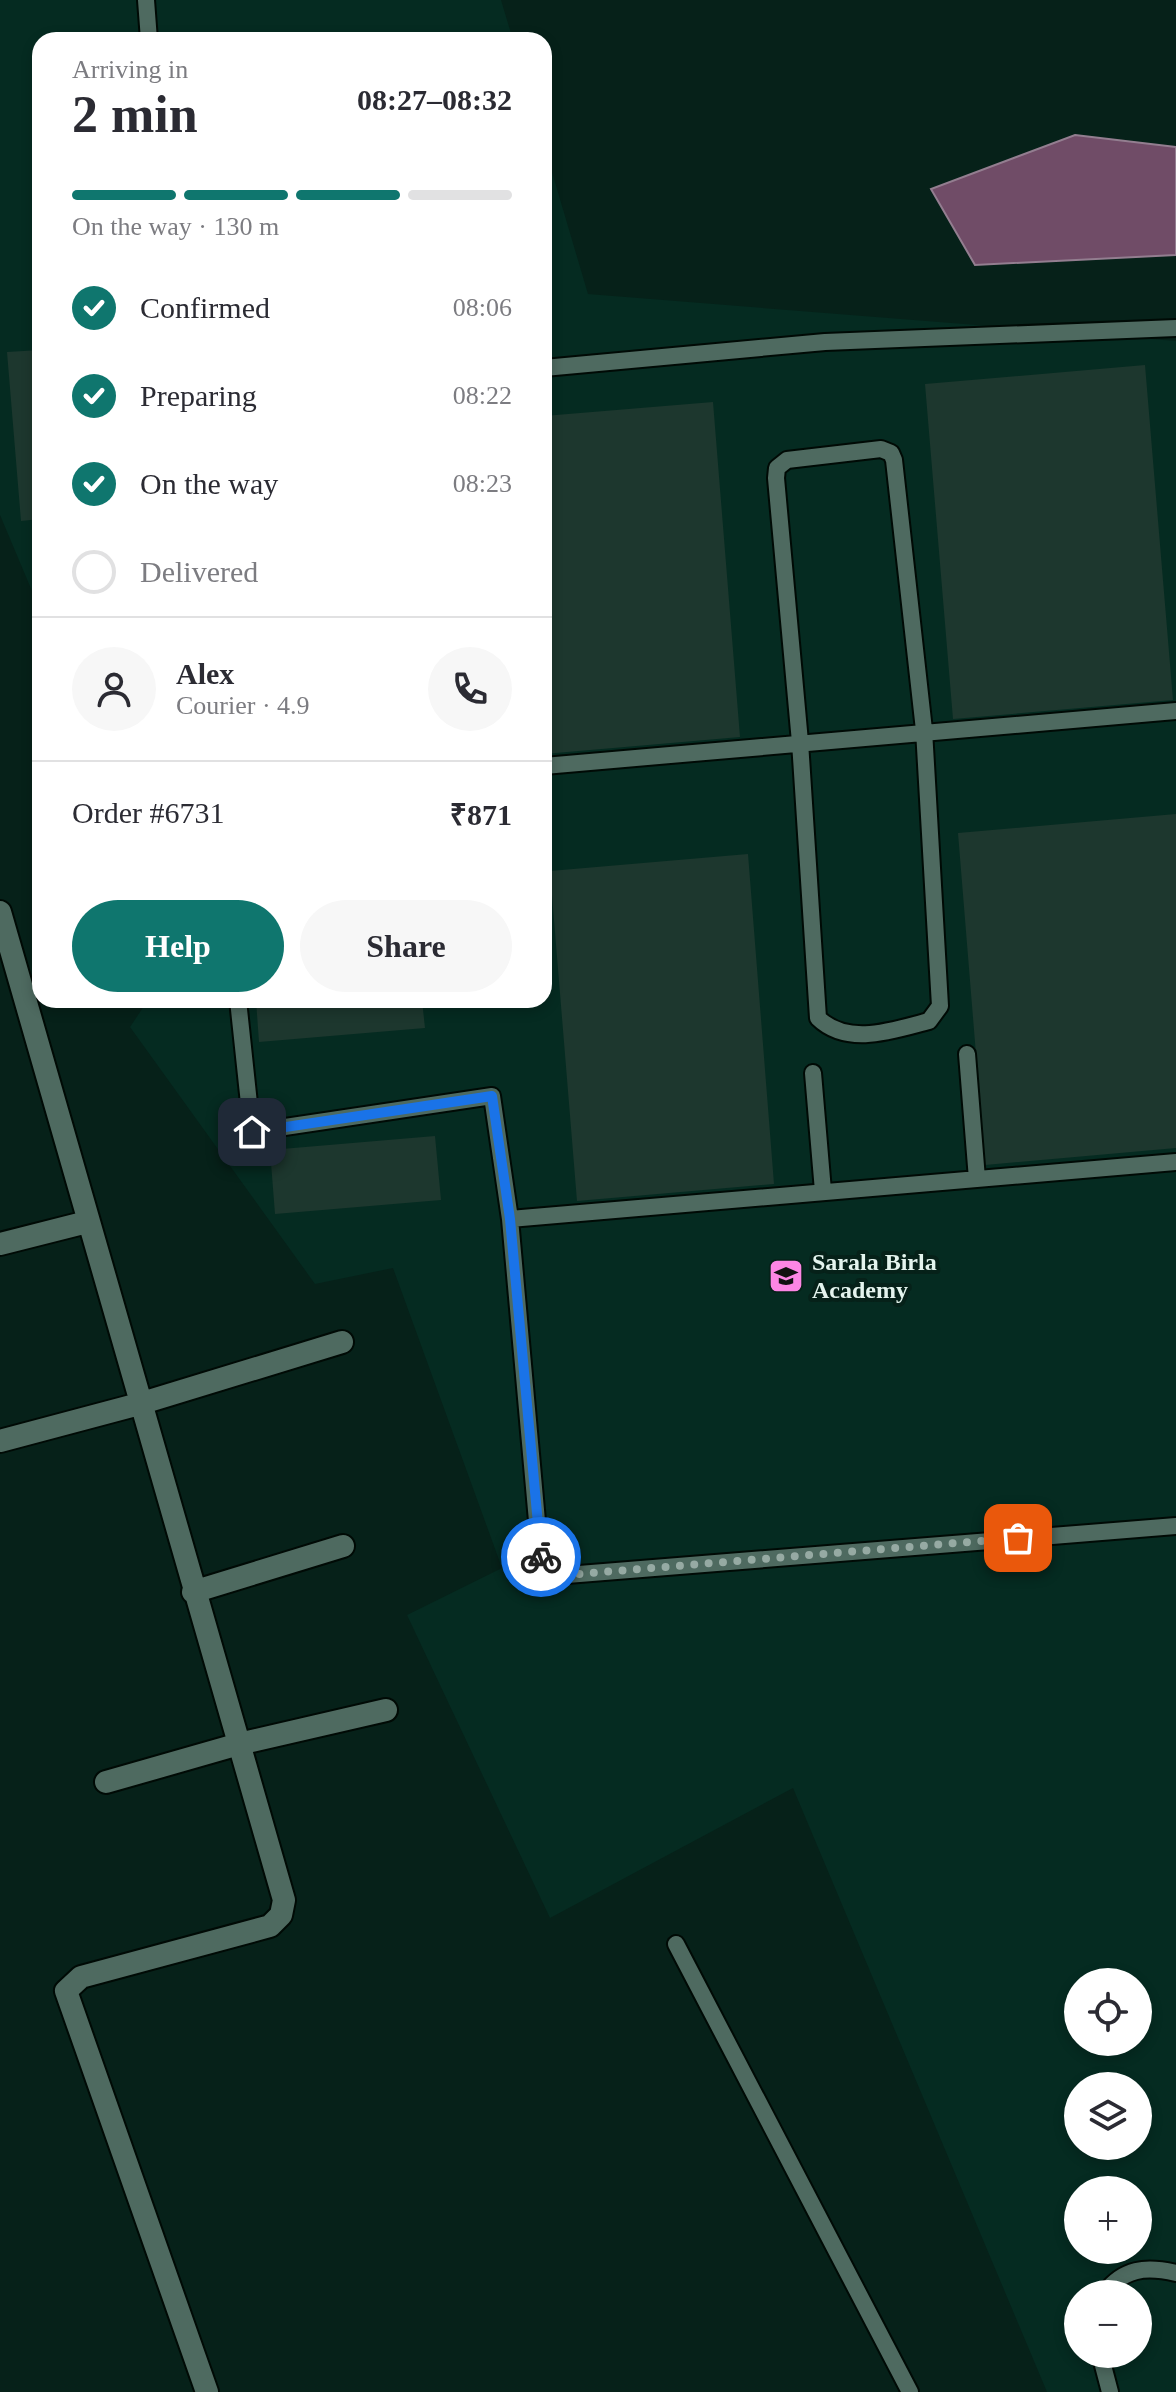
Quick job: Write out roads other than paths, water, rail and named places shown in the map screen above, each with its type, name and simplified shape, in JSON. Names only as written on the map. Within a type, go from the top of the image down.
[{"type":"street","points":[[0,912],[284,1900],[281,1915],[270,1926],[81,1977],[66,1991],[207,2392]]},
{"type":"street","points":[[0,1244],[87,1222]]},
{"type":"street","points":[[0,1441],[139,1404],[342,1342]]},
{"type":"street","points":[[193,1592],[343,1546]]},
{"type":"street","points":[[106,1782],[239,1744],[386,1710]]},
{"type":"lane","points":[[146,0],[148,32]]},
{"type":"lane","points":[[552,367],[825,342],[1176,328]]},
{"type":"lane","points":[[881,449],[891,453],[894,460],[924,730],[940,1006],[929,1021],[879,1035],[831,1030],[818,1018],[800,742],[777,468],[787,460],[881,449]]},
{"type":"lane","points":[[552,765],[924,730],[1176,711]]},
{"type":"lane","points":[[239,1008],[252,1132],[492,1096],[510,1219],[542,1577],[1176,1526]]},
{"type":"lane","points":[[967,1054],[977,1179]]},
{"type":"lane","points":[[813,1073],[823,1191]]},
{"type":"lane","points":[[510,1219],[1176,1162]]},
{"type":"lane","points":[[676,1944],[910,2392]]},
{"type":"lane","points":[[1116,2280],[1131,2270],[1176,2273]]},
{"type":"lane","points":[[1104,2368],[1110,2392]]},
{"type":"place","name":"Sarala Birla Academy","points":[[786,1276]]}]
